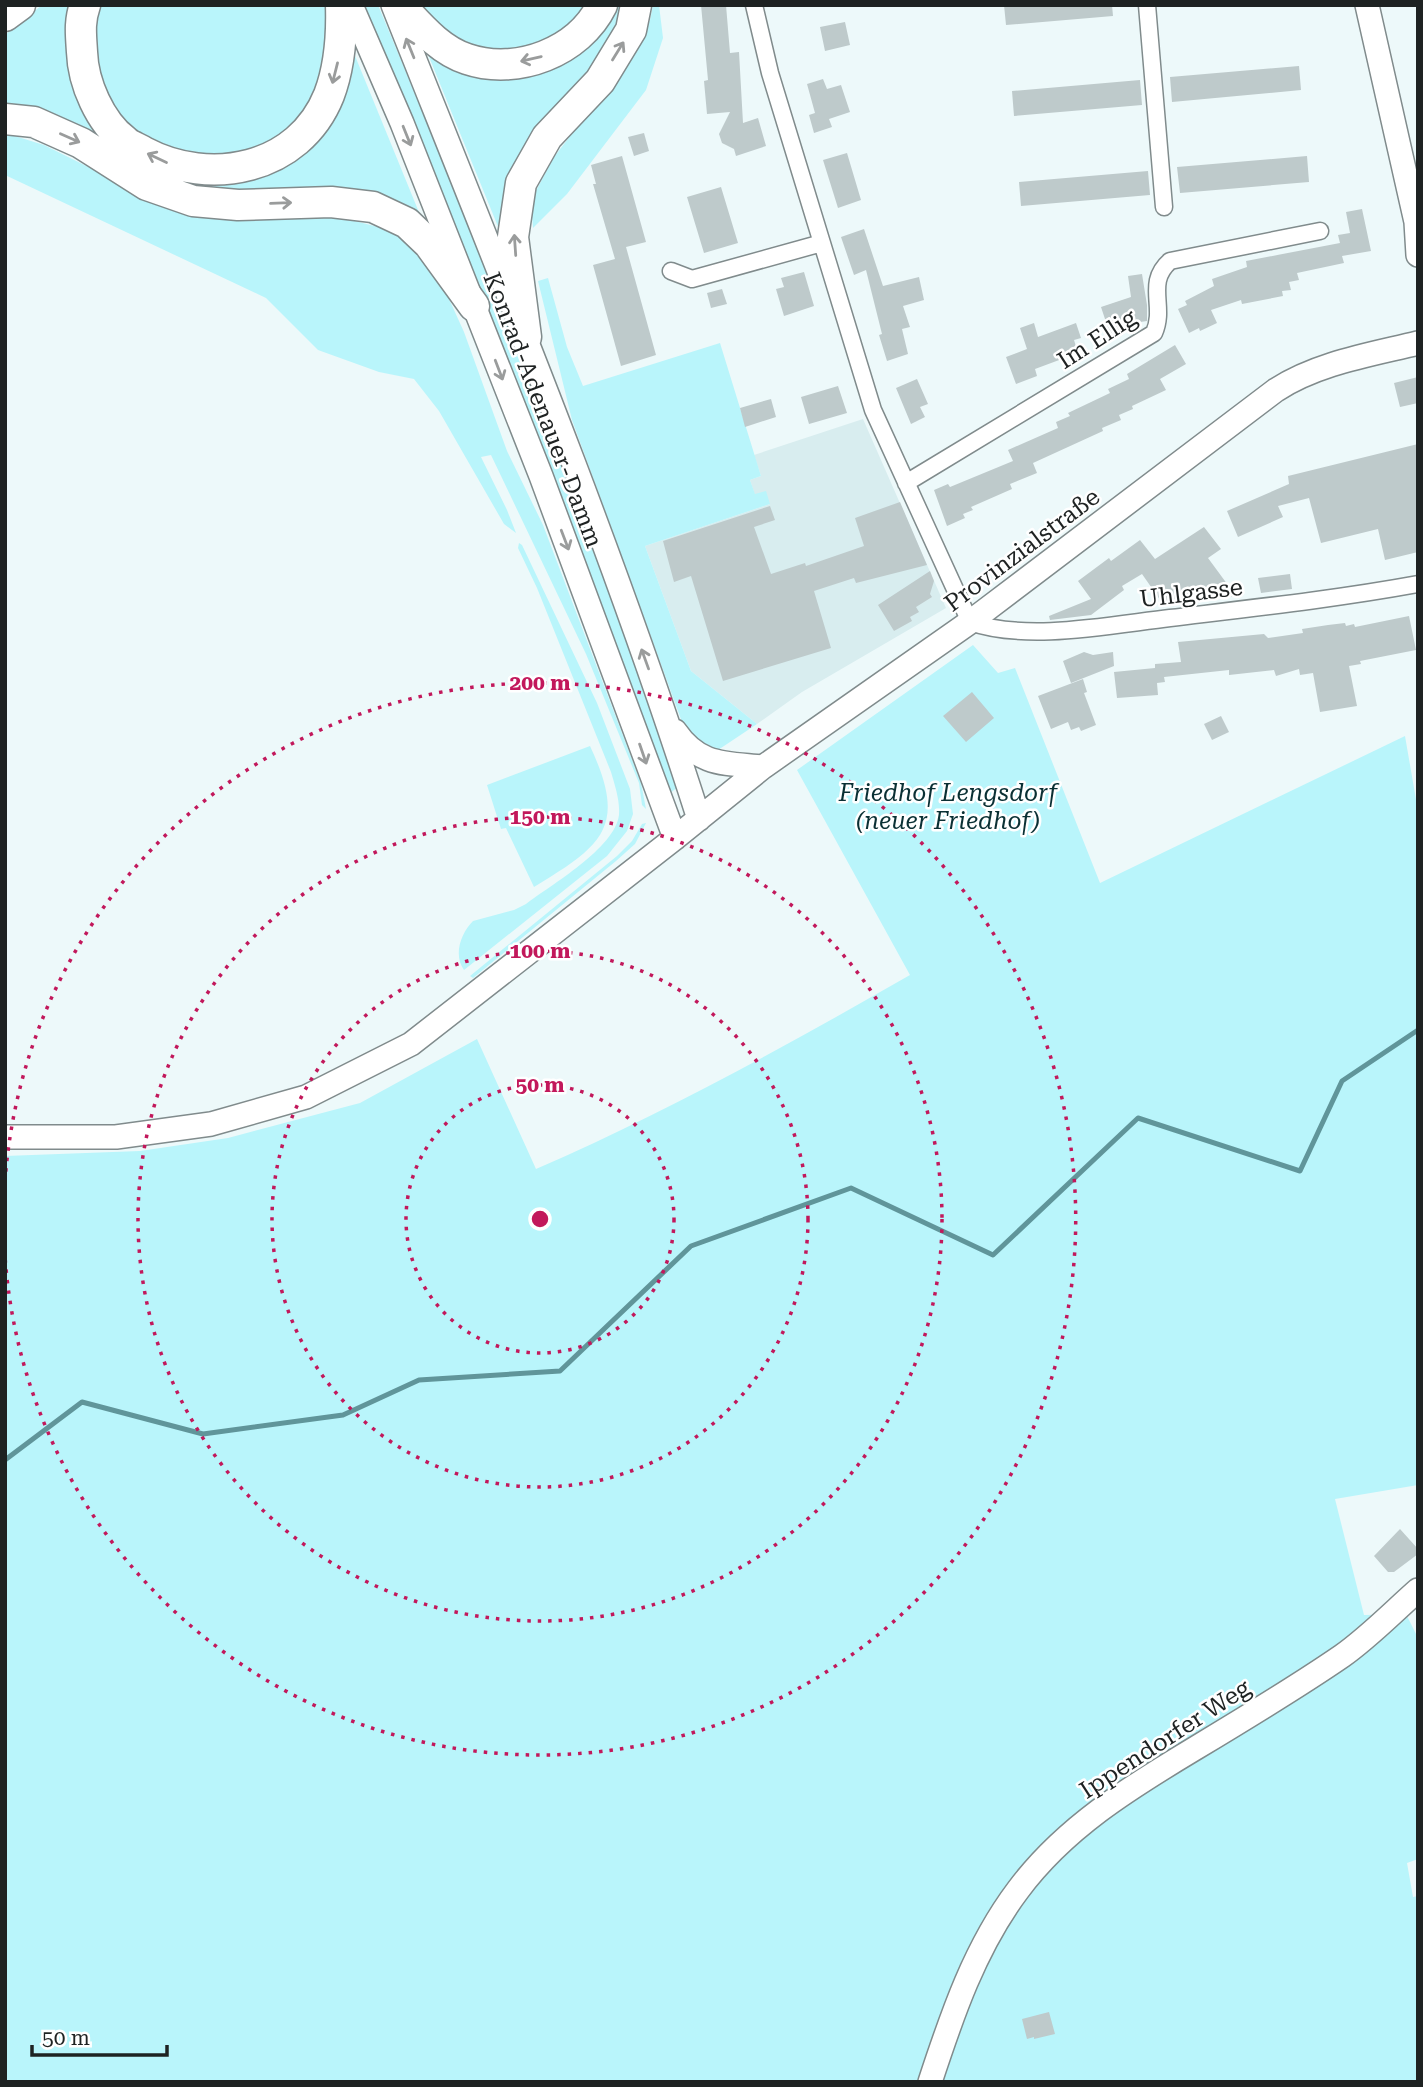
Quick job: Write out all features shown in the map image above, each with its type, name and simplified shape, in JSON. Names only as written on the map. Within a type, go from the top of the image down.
[{"type":"highway","points":[[5,16],[20,5]]},
{"type":"highway","points":[[85,5],[80,20],[82,67],[98,109],[124,141],[163,162],[211,171],[243,168],[274,156],[297,139],[315,120],[329,96],[337,67],[342,35],[341,5]]},
{"type":"highway","points":[[400,5],[431,38],[466,59],[496,64],[529,61],[553,53],[576,39],[594,20],[602,5]]},
{"type":"highway","points":[[526,337],[513,237],[521,183],[547,137],[600,81],[631,30],[636,5]]},
{"type":"highway","points":[[5,118],[34,122],[69,138],[147,185],[193,201],[238,205],[331,202],[373,207],[407,223],[429,244],[474,306]]},
{"type":"main road","name":"Konrad-Adenauer-Damm","points":[[351,5],[402,123],[474,306],[603,639],[675,838]]},
{"type":"main road","name":"Konrad-Adenauer-Damm","points":[[393,5],[526,337],[669,723],[699,819]]},
{"type":"main road","points":[[1367,5],[1417,224],[1418,255]]},
{"type":"main road","name":"Provinzialstraße","points":[[5,1138],[116,1137],[211,1124],[306,1097],[411,1044],[763,767],[970,622],[1276,390],[1294,378],[1318,369],[1418,343]]},
{"type":"main road","points":[[669,723],[685,747],[699,756],[713,762],[763,767]]},
{"type":"main road","name":"Ippendorfer Weg","points":[[930,2082],[960,1996],[986,1941],[1018,1891],[1070,1834],[1114,1799],[1345,1654],[1418,1590]]},
{"type":"street","points":[[754,5],[770,73],[873,410],[970,622]]},
{"type":"street","points":[[1147,5],[1164,206]]},
{"type":"street","name":"Im Ellig","points":[[906,483],[1154,333],[1159,322],[1157,280],[1161,269],[1170,261],[1320,231]]},
{"type":"street","points":[[671,271],[692,279],[822,243]]},
{"type":"street","name":"Uhlgasse","points":[[970,622],[1001,631],[1075,628],[1300,603],[1418,584]]},
{"type":"shaded area","points":[[863,419],[946,608],[802,692],[757,724],[691,671],[645,546],[770,504],[755,495],[750,480],[761,476],[754,455]]},
{"type":"green space","points":[[42,5],[74,5],[125,151],[280,161],[351,46],[425,227],[241,194],[190,190],[5,109],[5,35]]},
{"type":"green space","points":[[94,5],[326,5],[330,24],[320,89],[294,125],[260,151],[202,161],[130,131],[98,87]]},
{"type":"green space","points":[[361,5],[378,5],[496,296],[681,785],[670,793]]},
{"type":"green space","points":[[417,5],[590,5],[582,19],[539,48],[482,52],[449,39]]},
{"type":"green space","points":[[612,5],[625,5],[599,62],[501,234],[425,47],[489,76]]},
{"type":"green space","points":[[653,5],[659,5],[663,38],[646,90],[567,194],[533,228],[531,200],[554,157],[630,58],[650,20]]},
{"type":"green space","points":[[5,133],[44,145],[187,216],[335,216],[398,232],[435,268],[464,332],[507,451],[543,525],[641,783],[646,809],[642,805],[639,783],[586,654],[491,455],[481,457],[516,533],[504,524],[439,411],[414,379],[379,372],[318,350],[266,298],[5,175]]},
{"type":"green space","points":[[548,278],[567,347],[583,386],[720,343],[761,476],[750,480],[755,494],[766,491],[770,504],[645,546],[691,671],[757,724],[715,752],[686,733],[572,420],[538,281]]},
{"type":"green space","points":[[519,543],[597,703],[630,789],[633,814],[627,831],[607,856],[464,970],[459,958],[460,944],[473,921],[514,910],[565,876],[606,840],[615,828],[619,815],[618,798],[611,772],[537,588],[518,548]]},
{"type":"green space","name":"Friedhof Lengsdorf (neuer Friedhof)","points":[[973,645],[998,673],[1015,668],[1100,883],[1405,736],[1418,811],[1418,1485],[1335,1499],[1364,1615],[1406,1614],[1418,1638],[1418,1859],[1407,1863],[1413,1897],[1418,1896],[1418,2082],[5,2082],[5,1156],[140,1151],[228,1138],[360,1103],[477,1039],[536,1169],[632,1125],[726,1077],[910,975],[797,770]]},
{"type":"green space","points":[[590,746],[607,796],[607,815],[602,831],[577,859],[534,887],[506,828],[501,829],[487,785]]},
{"type":"green space","points":[[646,823],[635,844],[616,861],[473,978],[470,976],[617,856],[632,841],[642,824]]},
{"type":"building","points":[[701,5],[726,5],[730,53],[739,52],[743,123],[758,118],[766,146],[736,156],[734,149],[722,143],[719,134],[730,112],[707,114],[704,81],[708,80]]},
{"type":"building","points":[[1004,5],[1112,5],[1113,16],[1006,25]]},
{"type":"building","points":[[845,22],[850,45],[825,51],[820,27]]},
{"type":"building","points":[[1299,66],[1301,90],[1172,102],[1170,77]]},
{"type":"building","points":[[823,79],[827,89],[841,85],[850,112],[829,119],[832,127],[814,133],[809,115],[815,113],[807,84]]},
{"type":"building","points":[[1140,80],[1142,105],[1014,116],[1012,91]]},
{"type":"building","points":[[644,133],[649,151],[634,156],[628,137]]},
{"type":"building","points":[[847,153],[861,200],[838,208],[823,160]]},
{"type":"building","points":[[622,156],[646,242],[626,247],[656,355],[621,366],[593,265],[615,259],[593,184],[596,184],[591,165]]},
{"type":"building","points":[[1307,156],[1309,182],[1180,193],[1177,167]]},
{"type":"building","points":[[1148,171],[1150,195],[1021,206],[1019,182]]},
{"type":"building","points":[[721,187],[738,243],[704,253],[687,197]]},
{"type":"building","points":[[1362,209],[1371,251],[1342,256],[1344,263],[1297,273],[1299,280],[1289,282],[1291,290],[1282,291],[1283,296],[1242,304],[1241,300],[1211,310],[1217,323],[1189,333],[1178,309],[1187,305],[1185,301],[1214,286],[1212,279],[1247,267],[1246,261],[1340,243],[1338,235],[1350,233],[1346,212]]},
{"type":"building","points":[[864,229],[883,286],[919,277],[924,300],[903,306],[910,327],[902,329],[908,354],[887,361],[866,270],[854,275],[841,237]]},
{"type":"building","points":[[804,272],[814,306],[784,316],[776,289],[784,287],[781,278]]},
{"type":"building","points":[[1142,274],[1147,321],[1127,324],[1128,328],[1110,334],[1101,307],[1131,297],[1128,276]]},
{"type":"building","points":[[722,289],[727,304],[711,308],[707,293]]},
{"type":"building","points":[[1034,323],[1038,337],[1076,323],[1081,338],[1074,340],[1078,353],[1035,369],[1037,376],[1016,384],[1006,357],[1027,349],[1020,328]]},
{"type":"building","points":[[1175,345],[1186,364],[1160,379],[1166,390],[1132,406],[1133,409],[1119,415],[1121,420],[1102,428],[1103,431],[1033,463],[1037,473],[1010,484],[1012,489],[971,507],[973,510],[963,514],[965,518],[947,526],[934,490],[948,484],[950,487],[1013,461],[1008,450],[1058,428],[1056,422],[1070,416],[1068,413],[1110,393],[1108,389],[1129,379],[1127,374]]},
{"type":"building","points":[[1418,377],[1418,403],[1400,407],[1394,383]]},
{"type":"building","points":[[917,379],[928,404],[920,407],[925,417],[911,424],[896,388]]},
{"type":"building","points":[[838,386],[847,413],[809,424],[801,397]]},
{"type":"building","points":[[771,399],[776,417],[745,427],[740,408]]},
{"type":"building","points":[[1418,444],[1418,552],[1385,560],[1378,529],[1321,543],[1309,498],[1278,506],[1283,517],[1238,537],[1227,511],[1289,484],[1288,476]]},
{"type":"building","points":[[900,502],[927,565],[856,583],[854,578],[814,591],[831,648],[723,681],[691,576],[674,582],[663,541],[770,506],[775,520],[754,527],[771,574],[805,563],[806,566],[864,546],[855,518]]},
{"type":"building","points":[[1204,527],[1221,549],[1208,558],[1236,596],[1196,600],[1192,595],[1182,602],[1179,599],[1163,604],[1142,574],[1122,586],[1124,590],[1091,615],[1050,620],[1049,616],[1091,599],[1078,581],[1109,558],[1111,561],[1140,540],[1155,559]]},
{"type":"building","points":[[930,571],[934,581],[930,594],[932,597],[916,607],[919,612],[910,617],[912,621],[894,631],[878,605]]},
{"type":"building","points":[[1290,574],[1292,589],[1261,593],[1258,578]]},
{"type":"building","points":[[1409,616],[1416,650],[1360,661],[1361,664],[1349,666],[1357,706],[1320,712],[1313,673],[1300,675],[1299,669],[1276,676],[1274,670],[1229,675],[1229,670],[1164,677],[1165,682],[1157,683],[1158,695],[1117,698],[1114,672],[1181,662],[1178,642],[1264,634],[1268,638],[1303,633],[1302,629],[1345,623],[1346,626],[1354,624],[1355,627]]},
{"type":"building","points":[[1084,652],[1093,655],[1113,652],[1114,666],[1071,683],[1063,661]]},
{"type":"building","points":[[1083,679],[1087,692],[1084,693],[1096,725],[1081,731],[1079,727],[1071,730],[1068,722],[1051,729],[1038,696]]},
{"type":"building","points":[[972,692],[994,718],[966,742],[943,716]]},
{"type":"building","points":[[1221,716],[1229,732],[1212,740],[1204,724]]},
{"type":"building","points":[[1400,1529],[1418,1549],[1418,1554],[1394,1572],[1388,1572],[1374,1556]]},
{"type":"building","points":[[1049,2012],[1055,2034],[1027,2039],[1022,2019]]},
{"type":"waterway","points":[[5,1460],[82,1402],[203,1434],[343,1415],[419,1380],[560,1371],[691,1246],[851,1188],[993,1255],[1138,1118],[1300,1171],[1342,1081],[1418,1030]]}]
